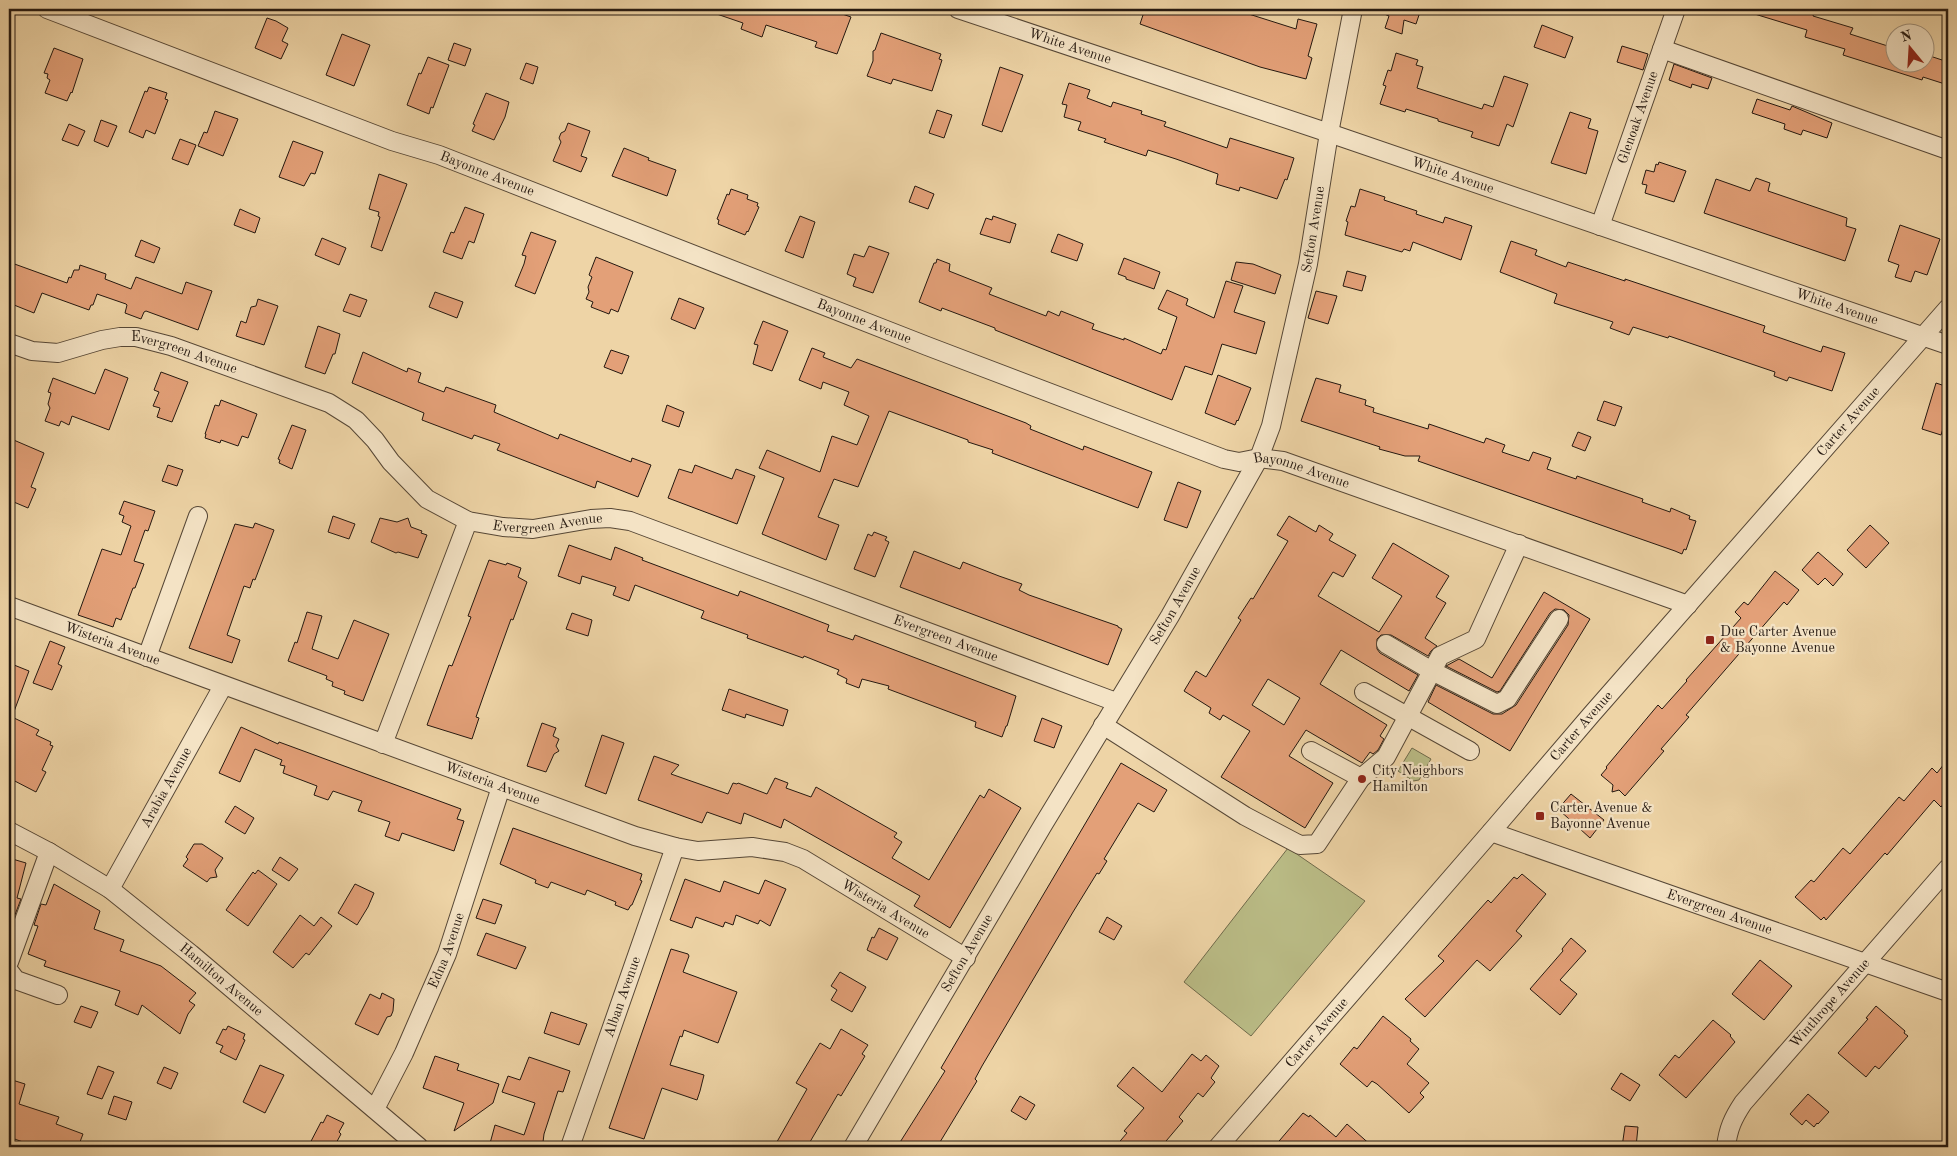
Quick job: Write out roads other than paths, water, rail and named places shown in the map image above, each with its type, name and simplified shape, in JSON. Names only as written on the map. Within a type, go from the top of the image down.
[{"type":"street","name":"Bayonne Avenue","points":[[47,9],[383,137],[439,156],[927,346],[1224,459],[1238,462],[1259,458],[1283,461],[1688,605]]},
{"type":"street","name":"White Avenue","points":[[958,9],[1329,133],[1948,345]]},
{"type":"street","name":"Sefton Avenue","points":[[853,1147],[1116,702],[1170,616],[1259,458],[1271,426],[1308,264],[1329,133],[1353,9]]},
{"type":"street","name":"Glenoak Avenue","points":[[1600,226],[1676,9]]},
{"type":"street","points":[[1662,49],[1948,150]]},
{"type":"street","name":"Carter Avenue","points":[[1218,1147],[1591,715],[1948,308]]},
{"type":"street","name":"Evergreen Avenue","points":[[9,343],[32,351],[58,353],[120,336],[136,337],[171,346],[329,403],[347,412],[360,423],[391,462],[427,499],[468,521],[503,527],[533,529],[591,519],[610,518],[630,521],[1046,674],[1116,702]]},
{"type":"street","points":[[147,657],[198,516]]},
{"type":"street","points":[[383,744],[468,521]]},
{"type":"street","points":[[1103,725],[1245,816],[1300,845],[1317,844],[1361,778],[1386,758],[1440,656],[1476,639],[1519,544]]},
{"type":"street","name":"Wisteria Avenue","points":[[9,606],[635,836],[698,851],[752,847],[785,852],[802,859],[966,958]]},
{"type":"street","points":[[1386,644],[1432,671],[1497,704],[1507,699],[1559,620]]},
{"type":"street","name":"Arabia Avenue","points":[[110,890],[223,686]]},
{"type":"street","points":[[1364,692],[1470,751]]},
{"type":"street","points":[[1311,751],[1361,778]]},
{"type":"street","name":"Edna Avenue","points":[[375,1110],[404,1053],[447,954],[501,787]]},
{"type":"street","name":"Hamilton Avenue","points":[[9,831],[49,852],[110,890],[191,954],[420,1147]]},
{"type":"street","name":"Evergreen Avenue","points":[[1491,832],[1948,992]]},
{"type":"street","name":"Alban Avenue","points":[[570,1147],[675,847]]},
{"type":"street","points":[[9,962],[49,852]]},
{"type":"street","name":"Winthrope Avenue","points":[[1726,1147],[1728,1130],[1732,1119],[1743,1103],[1948,868]]},
{"type":"street","points":[[9,971],[16,980],[58,995]]},
{"type":"place","name":"Due Carter Avenue & Bayonne Avenue","points":[[1710,640]]},
{"type":"place","name":"City Neighbors Hamilton","points":[[1362,779]]},
{"type":"place","name":"Carter Avenue & Bayonne Avenue","points":[[1540,816]]}]
